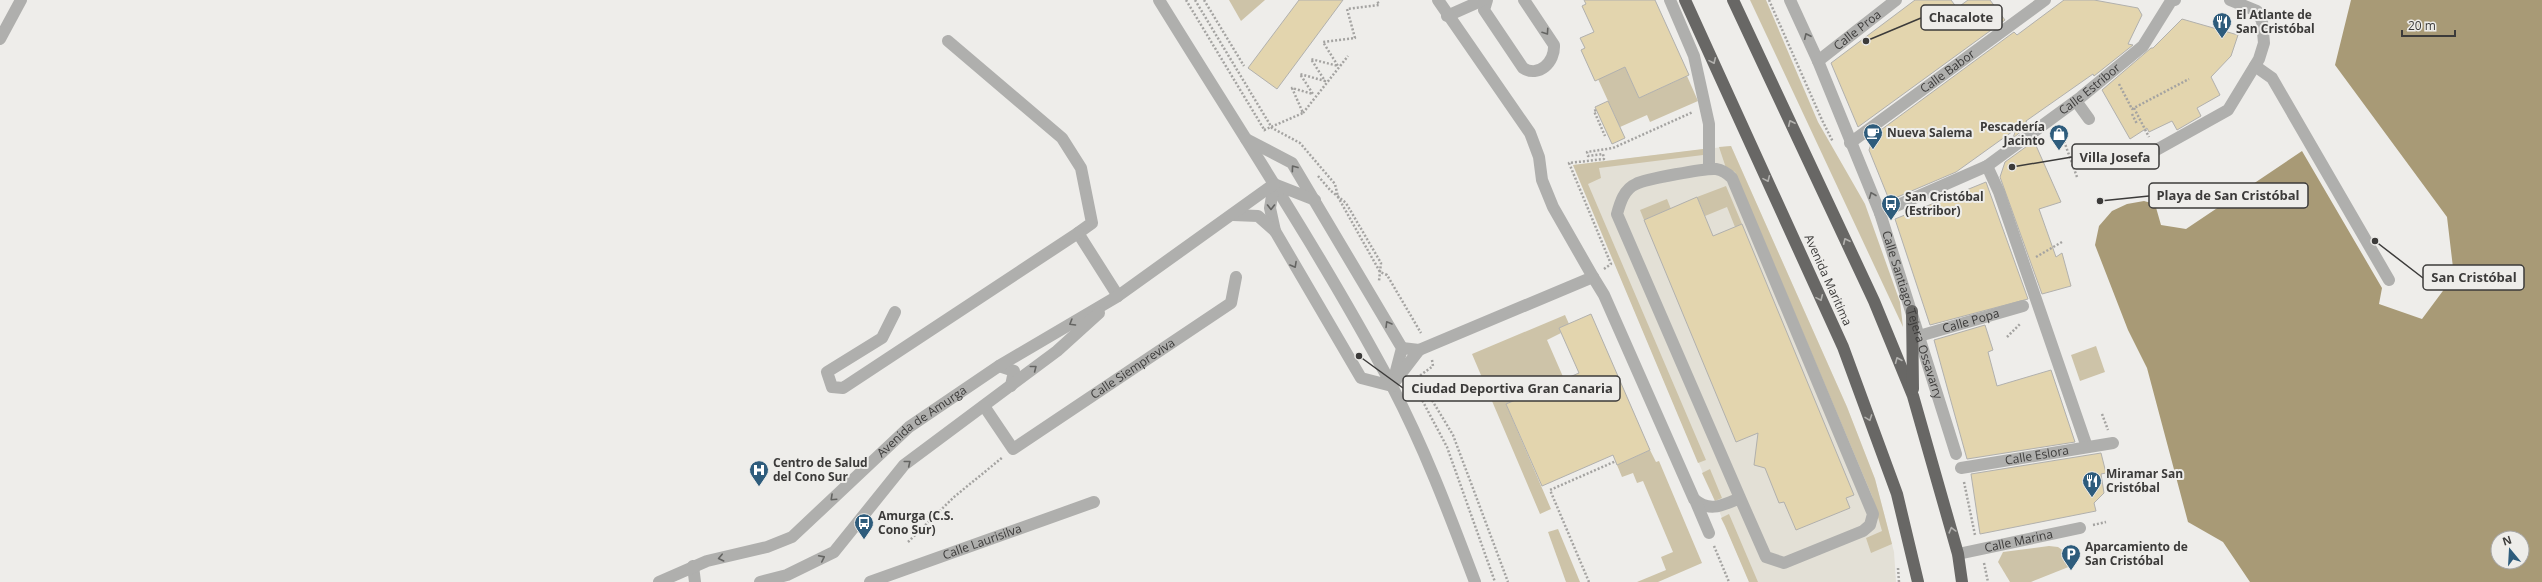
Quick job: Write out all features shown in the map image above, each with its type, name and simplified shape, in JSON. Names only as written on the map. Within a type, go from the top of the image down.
[{"type":"highway","name":"Avenida Maritima","points":[[1685,0],[1843,347],[1897,494],[1918,582]]},
{"type":"highway","points":[[1733,0],[1874,301],[1913,396],[1958,554],[1962,582]]},
{"type":"highway","points":[[1912,312],[1913,396]]},
{"type":"street","points":[[0,39],[21,0]]},
{"type":"street","points":[[1159,0],[1274,184],[1392,386],[1433,474],[1476,582]]},
{"type":"street","points":[[1438,0],[1447,16],[1530,133],[1539,157],[1542,180],[1553,207],[1592,277],[1604,295],[1709,533]]},
{"type":"street","points":[[1480,2],[1524,68],[1530,72],[1536,72],[1551,61],[1554,53],[1554,45],[1524,0]]},
{"type":"street","points":[[1670,0],[1694,56],[1706,106],[1709,124],[1709,169]]},
{"type":"street","name":"Calle Santiago Tejera Ossavarry","points":[[1790,0],[1818,61],[1850,143],[1880,213],[1956,454]]},
{"type":"street","name":"Calle Proa","points":[[1818,61],[1896,0]]},
{"type":"street","name":"Calle Babor","points":[[1850,143],[2045,0]]},
{"type":"street","name":"Calle Estribor","points":[[1880,213],[1987,166],[2076,101],[2143,46],[2171,0]]},
{"type":"street","points":[[2152,153],[2228,110],[2255,66],[2264,44],[2262,21],[2257,11],[2230,0]]},
{"type":"street","points":[[1447,16],[1470,9],[1480,2]]},
{"type":"street","points":[[1447,16],[1480,2]]},
{"type":"street","points":[[1682,27],[1705,44]]},
{"type":"street","points":[[894,312],[882,338],[827,372],[832,387],[843,388],[1092,223],[1081,168],[1062,138],[948,41]]},
{"type":"street","points":[[2255,66],[2272,78],[2388,280]]},
{"type":"street","points":[[2076,101],[2089,119]]},
{"type":"street","points":[[1245,138],[1292,163],[1315,200],[1402,348],[1392,386]]},
{"type":"street","points":[[1987,166],[1999,192],[2087,447]]},
{"type":"street","points":[[1709,169],[1724,172],[1732,178],[1873,514],[1870,525],[1863,531],[1784,563],[1766,557],[1740,498],[1617,214],[1621,201],[1626,192],[1636,184],[1709,169]]},
{"type":"street","points":[[1274,184],[1315,200]]},
{"type":"street","points":[[1274,184],[1270,208],[1275,231],[1361,378],[1392,386]]},
{"type":"street","name":"Avenida de Amurga","points":[[672,582],[680,572],[693,566],[768,547],[792,537],[909,427],[1000,366],[1118,296],[1233,215],[1274,184]]},
{"type":"street","points":[[1233,215],[1258,216],[1275,231]]},
{"type":"street","points":[[1078,233],[1118,296]]},
{"type":"street","name":"Calle Siempreviva","points":[[1013,449],[1231,303],[1236,277]]},
{"type":"street","points":[[1402,348],[1419,350],[1592,277]]},
{"type":"street","name":"Avenida de Amurga","points":[[760,582],[788,579],[834,552],[904,465],[1057,351],[1118,296]]},
{"type":"street","name":"Calle Popa","points":[[1918,336],[2023,306]]},
{"type":"street","points":[[1392,386],[1419,350]]},
{"type":"street","points":[[1000,366],[1014,371],[1011,386]]},
{"type":"street","points":[[984,406],[1013,449]]},
{"type":"street","name":"Calle Eslora","points":[[1961,468],[2113,443]]},
{"type":"street","points":[[1694,499],[1708,508],[1717,508],[1740,498]]},
{"type":"street","name":"Calle Laurisilva","points":[[870,582],[1094,502]]},
{"type":"street","name":"Calle Marina","points":[[1958,554],[2080,528]]},
{"type":"street","points":[[693,566],[695,582]]},
{"type":"street","points":[[659,582],[680,572]]},
{"type":"path","points":[[1204,0],[1244,66]]},
{"type":"path","points":[[1303,113],[1292,88],[1313,94],[1300,74],[1325,81],[1312,59],[1338,66],[1323,42],[1355,38],[1347,8],[1379,5],[1377,0]]},
{"type":"path","points":[[1769,0],[1822,120],[1836,147]]},
{"type":"path","points":[[1264,130],[1303,113],[1348,56]]},
{"type":"path","points":[[2112,71],[2132,109],[2134,108],[2152,153]]},
{"type":"path","points":[[2134,108],[2189,79]]},
{"type":"path","points":[[1592,277],[1611,264],[1569,163],[1604,159],[1603,154],[1588,156],[1587,152],[1613,148],[1706,106]]},
{"type":"path","points":[[1596,110],[1594,111],[1605,136]]},
{"type":"path","points":[[2132,114],[2137,124]]},
{"type":"path","points":[[2054,117],[2077,177]]},
{"type":"path","points":[[2024,264],[2062,242]]},
{"type":"path","points":[[2007,337],[2026,318]]},
{"type":"path","points":[[908,542],[954,497],[1013,449]]},
{"type":"path","points":[[1589,582],[1550,490],[1616,461]]},
{"type":"path","points":[[1961,468],[1973,531],[1980,549],[1988,582]]},
{"type":"path","points":[[1709,533],[1729,582]]},
{"type":"shaded area","points":[[1229,0],[1265,0],[1241,21]]},
{"type":"shaded area","points":[[1750,0],[1766,0],[1818,122],[1865,204],[1900,302],[1903,327]]},
{"type":"shaded area","points":[[2351,0],[2542,0],[2542,582],[2250,582],[2223,542],[2188,522],[2147,368],[2128,330],[2095,245],[2099,226],[2112,211],[2127,204],[2144,201],[2155,204],[2161,225],[2186,229],[2302,151],[2382,288],[2379,304],[2422,319],[2454,276],[2447,217],[2335,65]]},
{"type":"shaded area","points":[[1625,67],[1639,98],[1687,76],[1698,101],[1650,122],[1647,115],[1620,127],[1598,79]]},
{"type":"shaded area","points":[[1731,146],[1847,407],[1875,479],[1894,552],[1896,582],[1749,582],[1573,165]]},
{"type":"shaded area","points":[[1731,146],[1847,407],[1875,479],[1892,544],[1871,553],[1866,538],[1882,531],[1872,496],[1735,172],[1726,168],[1719,147]]},
{"type":"shaded area","points":[[1703,149],[1703,155],[1599,168],[1601,178],[1588,184],[1706,460],[1698,463],[1573,165]]},
{"type":"shaded area","points":[[1726,186],[1742,224],[1735,227],[1727,207],[1705,216],[1697,197]]},
{"type":"shaded area","points":[[1667,199],[1671,209],[1644,220],[1640,210]]},
{"type":"shaded area","points":[[1565,315],[1569,324],[1559,328],[1561,333],[1547,340],[1564,379],[1506,404],[1551,509],[1540,514],[1472,354]]},
{"type":"shaded area","points":[[2096,346],[2105,372],[2080,381],[2071,355]]},
{"type":"shaded area","points":[[1650,450],[1656,462],[1659,461],[1702,563],[1658,582],[1637,582],[1666,570],[1661,557],[1673,552],[1643,481],[1637,483],[1633,473],[1622,477],[1617,465]]},
{"type":"shaded area","points":[[1710,469],[1722,498],[1715,501],[1702,473]]},
{"type":"shaded area","points":[[1729,514],[1758,582],[1749,582],[1721,518]]},
{"type":"shaded area","points":[[1558,529],[1580,582],[1566,582],[1548,532]]},
{"type":"shaded area","points":[[2049,546],[2058,547],[2071,556],[2073,562],[2071,566],[2031,582],[2010,582],[1998,562],[2003,552]]},
{"type":"building","points":[[1299,0],[1343,0],[1277,89],[1248,68]]},
{"type":"building","points":[[1584,0],[1655,0],[1689,75],[1639,98],[1625,67],[1595,81],[1581,50],[1585,48],[1580,38],[1594,32],[1582,6],[1586,4]]},
{"type":"building","points":[[1915,0],[1951,0],[1957,8],[1968,0],[1990,0],[2005,20],[1858,127],[1831,63]]},
{"type":"building","points":[[2064,0],[2094,0],[2138,8],[2142,15],[2128,44],[2133,45],[2094,76],[2093,74],[2026,121],[2028,126],[2013,138],[2016,129],[1956,172],[1895,198],[1888,197],[1869,150],[1874,135],[2014,32],[2017,35]]},
{"type":"building","points":[[2182,19],[2238,35],[2231,56],[2211,77],[2220,95],[2197,108],[2201,116],[2177,130],[2172,121],[2149,132],[2147,128],[2130,139],[2102,90],[2151,48],[2153,48]]},
{"type":"building","points":[[1608,101],[1625,138],[1612,144],[1595,107]]},
{"type":"building","points":[[2034,141],[2061,202],[2039,209],[2056,257],[2062,253],[2071,286],[2042,294],[2000,177],[2005,162]]},
{"type":"building","points":[[1986,182],[2028,299],[1930,325],[1895,219]]},
{"type":"building","points":[[1697,197],[1713,236],[1742,224],[1854,495],[1846,498],[1850,508],[1796,530],[1784,502],[1779,503],[1765,468],[1754,465],[1758,433],[1736,442],[1644,220]]},
{"type":"building","points":[[1591,314],[1650,450],[1617,465],[1613,455],[1542,486],[1506,404],[1579,373],[1559,328]]},
{"type":"building","points":[[1985,325],[1993,350],[1988,352],[1997,386],[2051,370],[2075,442],[1967,459],[1934,340]]},
{"type":"building","points":[[2101,453],[2106,473],[2101,474],[2104,493],[2094,503],[2096,511],[1980,534],[1971,474]]},
{"type":"place","name":"El Atlante de San Cristóbal","points":[[2222,39]]},
{"type":"place","name":"Chacalote","points":[[1866,41]]},
{"type":"place","name":"Nueva Salema","points":[[1873,150]]},
{"type":"place","name":"Pescadería Jacinto","points":[[2059,151]]},
{"type":"place","name":"Villa Josefa","points":[[2012,167]]},
{"type":"place","name":"Playa de San Cristóbal","points":[[2100,201]]},
{"type":"place","name":"San Cristóbal (Estribor)","points":[[1891,221]]},
{"type":"place","name":"San Cristóbal","points":[[2375,241]]},
{"type":"place","name":"Ciudad Deportiva Gran Canaria","points":[[1359,356]]},
{"type":"place","name":"Centro de Salud del Cono Sur","points":[[759,487]]},
{"type":"place","name":"Miramar San Cristóbal","points":[[2092,498]]},
{"type":"place","name":"Amurga (C.S. Cono Sur)","points":[[864,540]]},
{"type":"place","name":"Aparcamiento de San Cristóbal","points":[[2071,571]]}]
